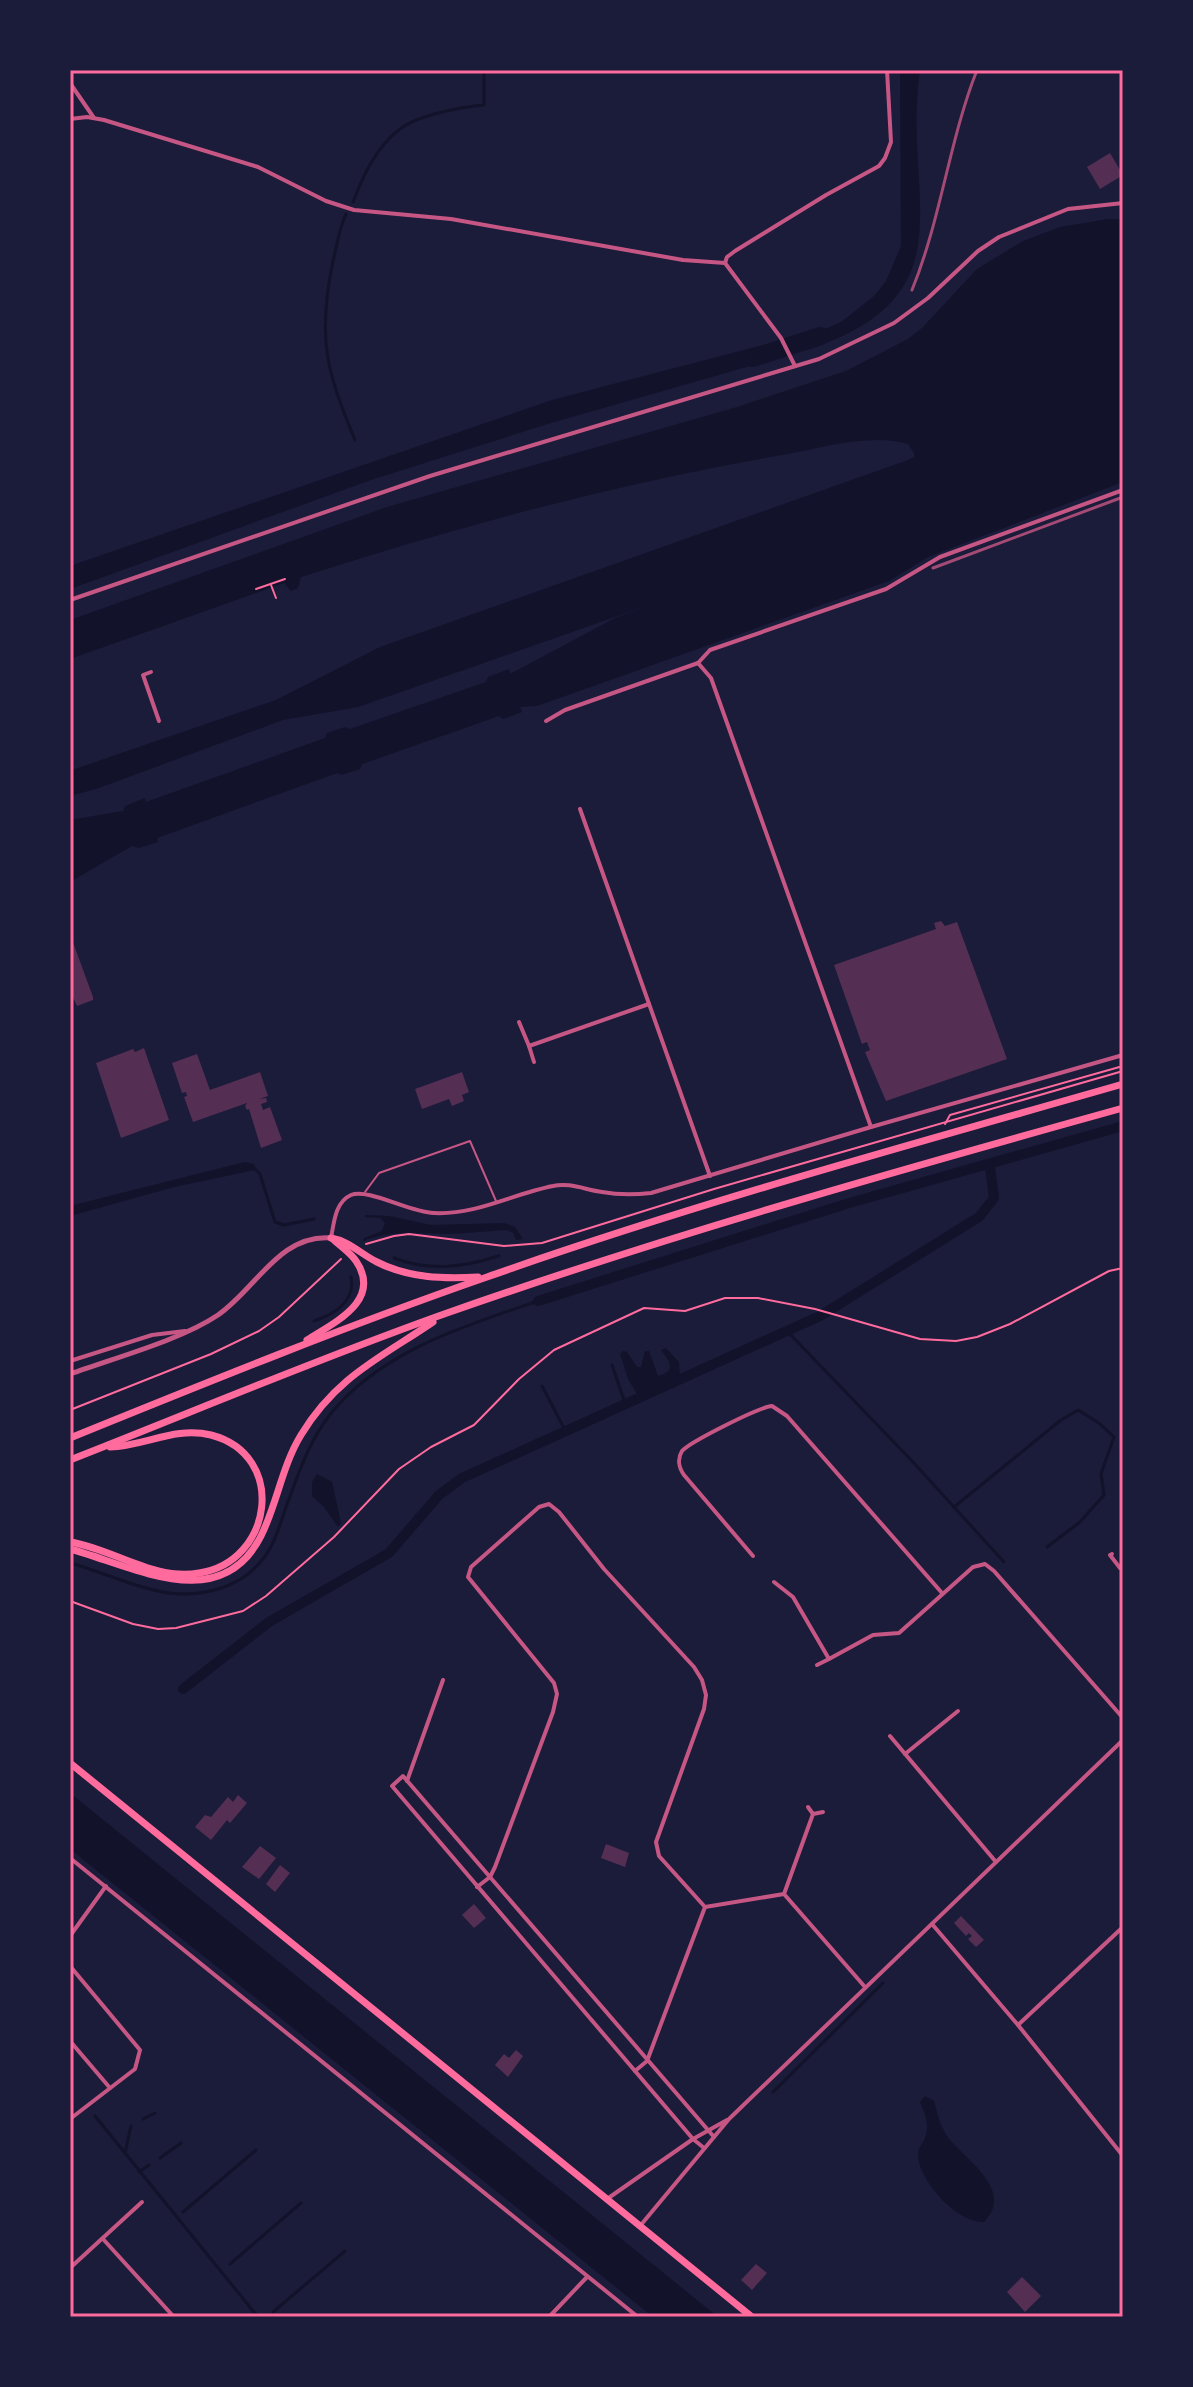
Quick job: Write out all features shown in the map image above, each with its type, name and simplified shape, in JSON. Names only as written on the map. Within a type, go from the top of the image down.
[{"type":"main road","points":[[70,1438],[295,1348],[488,1276],[750,1191],[1123,1084]]},
{"type":"main road","points":[[70,1460],[445,1314],[594,1263],[841,1187],[1123,1108]]},
{"type":"main road","points":[[331,1238],[340,1240],[376,1262],[405,1272],[440,1278],[488,1276]]},
{"type":"main road","points":[[295,1348],[346,1316],[361,1293],[362,1276],[358,1264],[331,1238]]},
{"type":"main road","points":[[70,1549],[169,1579],[202,1580],[230,1570],[252,1551],[262,1535],[299,1437],[329,1395],[371,1360],[445,1314]]},
{"type":"main road","points":[[70,1542],[151,1569],[186,1574],[201,1573],[227,1564],[247,1547],[256,1532],[262,1508],[262,1487],[256,1470],[244,1453],[229,1442],[212,1435],[180,1432],[126,1447],[104,1447]]},
{"type":"main road","points":[[70,1763],[752,2317]]},
{"type":"street","points":[[725,263],[735,251],[879,166],[891,142],[887,70]]},
{"type":"street","points":[[70,83],[94,118]]},
{"type":"street","points":[[70,119],[94,118],[231,158],[258,167],[326,201],[354,210],[451,219],[683,260],[725,263],[781,338],[795,367]]},
{"type":"street","points":[[70,600],[430,476],[843,350],[894,323],[928,298],[978,251],[1022,225],[1068,209],[1123,203]]},
{"type":"street","points":[[546,721],[565,710],[698,663],[710,650],[886,589],[940,557],[1123,490]]},
{"type":"street","points":[[698,663],[711,678],[871,1127]]},
{"type":"street","points":[[151,672],[143,675],[159,721]]},
{"type":"street","points":[[136,685],[145,682]]},
{"type":"street","points":[[580,809],[710,1176]]},
{"type":"street","points":[[529,1046],[649,1004]]},
{"type":"street","points":[[519,1022],[534,1062]]},
{"type":"street","points":[[70,1374],[192,1330],[231,1305],[291,1246],[313,1238],[331,1238],[336,1214],[342,1201],[349,1196],[364,1193],[408,1209],[431,1213],[467,1213],[554,1185],[629,1195],[651,1193],[1123,1055]]},
{"type":"street","points":[[70,1361],[152,1335],[192,1330]]},
{"type":"street","points":[[753,1556],[684,1475],[679,1460],[683,1451],[698,1441],[760,1408],[772,1406],[787,1416],[942,1593]]},
{"type":"street","points":[[477,1887],[490,1877],[553,1712],[557,1694],[554,1683],[468,1577],[471,1567],[539,1507],[549,1504],[660,1633],[694,1667],[702,1680],[706,1695],[704,1709],[656,1842],[659,1856],[705,1907]]},
{"type":"street","points":[[1112,1554],[1120,1568],[1123,1565]]},
{"type":"street","points":[[817,1665],[873,1635],[899,1633],[942,1593],[981,1564],[988,1566],[1123,1718]]},
{"type":"street","points":[[774,1582],[793,1597],[829,1659]]},
{"type":"street","points":[[407,1781],[443,1680]]},
{"type":"street","points":[[905,1754],[958,1711]]},
{"type":"street","points":[[890,1736],[996,1862]]},
{"type":"street","points":[[640,2226],[729,2119],[1123,1740]]},
{"type":"street","points":[[704,2148],[693,2139],[392,1786],[403,1776],[714,2137]]},
{"type":"street","points":[[808,1807],[813,1814]]},
{"type":"street","points":[[813,1814],[823,1812]]},
{"type":"street","points":[[784,1894],[813,1814]]},
{"type":"street","points":[[70,1858],[638,2317]]},
{"type":"street","points":[[70,1936],[106,1886]]},
{"type":"street","points":[[705,1907],[784,1894]]},
{"type":"street","points":[[784,1894],[865,1987]]},
{"type":"street","points":[[635,2071],[647,2061],[705,1907]]},
{"type":"street","points":[[932,1924],[1123,2156]]},
{"type":"street","points":[[1018,2025],[1123,1927]]},
{"type":"street","points":[[70,1966],[140,2050],[135,2069],[70,2119]]},
{"type":"street","points":[[70,2041],[111,2088]]},
{"type":"street","points":[[607,2199],[693,2139],[729,2119]]},
{"type":"street","points":[[70,2268],[142,2202]]},
{"type":"street","points":[[103,2239],[174,2317]]},
{"type":"street","points":[[549,2317],[587,2277]]},
{"type":"lane","points":[[364,1193],[379,1173],[470,1141],[497,1202]]},
{"type":"path","points":[[256,589],[285,579]]},
{"type":"path","points":[[271,584],[276,598]]},
{"type":"path","points":[[944,1125],[950,1115],[1123,1066]]},
{"type":"path","points":[[365,1245],[409,1234],[504,1246],[542,1243],[846,1150],[944,1125],[1123,1071]]},
{"type":"path","points":[[70,1410],[211,1354],[259,1331],[279,1317],[342,1258]]},
{"type":"path","points":[[70,1601],[148,1628],[176,1628],[231,1616],[252,1606],[334,1537],[399,1469],[431,1447],[474,1425],[554,1350],[644,1308],[685,1311],[725,1298],[743,1297],[815,1309],[920,1339],[965,1340],[1010,1324],[1109,1271],[1123,1268]]},
{"type":"shaded area","points":[[900,70],[920,70],[917,116],[919,237],[911,271],[892,301],[859,327],[807,350],[798,345],[800,336],[811,335],[841,322],[874,296],[886,281],[901,246]]},
{"type":"shaded area","points":[[1123,219],[1123,482],[928,557],[889,581],[537,706],[520,707],[522,712],[503,719],[499,716],[362,764],[360,769],[342,775],[337,773],[157,838],[158,842],[139,848],[132,846],[70,882],[70,820],[123,811],[125,806],[145,798],[146,802],[325,738],[327,733],[345,727],[350,729],[486,682],[488,677],[509,669],[510,674],[615,618],[652,604],[358,707],[283,720],[70,796],[70,772],[75,769],[276,700],[380,647],[908,460],[914,457],[914,453],[908,444],[861,441],[600,492],[360,558],[301,577],[298,588],[291,591],[284,583],[70,659],[70,620],[387,507],[737,407],[846,371],[908,339],[977,269],[1023,241],[1060,227]]},
{"type":"shaded area","points":[[767,344],[777,351],[771,360],[551,423],[371,480],[70,589],[70,566],[552,400]]},
{"type":"shaded area","points":[[245,1162],[254,1164],[255,1170],[174,1187],[70,1216],[70,1206]]},
{"type":"shaded area","points":[[365,1215],[389,1216],[431,1225],[504,1223],[515,1227],[523,1239],[516,1240],[513,1233],[507,1230],[396,1234],[363,1241],[382,1231],[385,1223],[380,1218]]},
{"type":"shaded area","points":[[666,1348],[679,1362],[680,1380],[640,1399],[628,1379],[620,1354],[627,1352],[637,1367],[641,1367],[645,1351],[649,1351],[658,1376],[670,1369],[661,1350]]},
{"type":"shaded area","points":[[317,1474],[332,1482],[341,1523],[338,1527],[312,1496],[312,1482]]},
{"type":"shaded area","points":[[70,1793],[718,2317],[653,2317],[70,1849]]},
{"type":"shaded area","points":[[925,2096],[934,2101],[947,2136],[991,2187],[994,2198],[992,2210],[984,2222],[962,2216],[941,2199],[925,2177],[918,2155],[927,2129],[920,2102]]},
{"type":"building","points":[[1110,153],[1123,175],[1100,189],[1087,167]]},
{"type":"building","points":[[941,921],[945,926],[957,922],[1007,1059],[886,1101],[865,1052],[870,1050],[867,1042],[862,1044],[834,965],[936,929],[934,923]]},
{"type":"building","points":[[71,937],[93,997],[93,1000],[77,1006],[70,991]]},
{"type":"building","points":[[144,1048],[169,1120],[121,1138],[96,1063]]},
{"type":"building","points":[[197,1054],[210,1090],[260,1072],[268,1096],[259,1099],[266,1098],[267,1102],[261,1104],[263,1110],[270,1107],[282,1140],[261,1148],[249,1109],[245,1106],[247,1103],[193,1122],[184,1097],[187,1096],[186,1092],[182,1093],[172,1063]]},
{"type":"building","points":[[462,1072],[469,1092],[462,1095],[464,1101],[452,1106],[449,1099],[422,1109],[415,1089]]},
{"type":"building","points":[[238,1795],[247,1803],[230,1823],[227,1820],[211,1840],[195,1827],[205,1815],[211,1817],[228,1797],[233,1802]]},
{"type":"building","points":[[606,1844],[629,1853],[625,1867],[601,1858]]},
{"type":"building","points":[[260,1846],[276,1858],[259,1879],[242,1867]]},
{"type":"building","points":[[280,1865],[290,1873],[275,1892],[266,1884]]},
{"type":"building","points":[[474,1904],[486,1918],[474,1928],[462,1915]]},
{"type":"building","points":[[961,1916],[984,1940],[976,1947],[968,1939],[972,1936],[969,1933],[966,1936],[954,1923]]},
{"type":"building","points":[[516,2050],[523,2056],[508,2077],[495,2065],[504,2054],[509,2058]]},
{"type":"building","points":[[756,2264],[767,2273],[752,2290],[741,2280]]},
{"type":"building","points":[[1022,2277],[1041,2296],[1025,2312],[1007,2292]]},
{"type":"waterway","points":[[353,202],[377,153],[400,129],[428,116],[484,105],[484,70]]},
{"type":"waterway","points":[[346,214],[328,288],[325,333],[331,373],[355,440]]},
{"type":"waterway","points":[[753,358],[820,336]]},
{"type":"waterway","points":[[538,1301],[846,1204],[1123,1126]]},
{"type":"waterway","points":[[252,1166],[260,1174],[275,1222],[284,1225],[314,1219]]},
{"type":"waterway","points":[[183,1689],[269,1622],[389,1553],[439,1495],[462,1478],[820,1316],[979,1217],[994,1198],[990,1168]]},
{"type":"waterway","points":[[394,1258],[421,1265],[446,1266],[499,1256]]},
{"type":"waterway","points":[[314,1321],[342,1306],[350,1293],[351,1277]]},
{"type":"waterway","points":[[70,1563],[169,1593],[208,1592],[243,1578],[266,1555],[314,1440],[340,1403],[383,1367],[407,1352],[485,1319],[538,1301]]},
{"type":"waterway","points":[[787,1331],[1004,1562]]},
{"type":"waterway","points":[[612,1365],[626,1406]]},
{"type":"waterway","points":[[542,1386],[566,1432]]},
{"type":"waterway","points":[[954,1507],[1061,1420],[1078,1410],[1114,1437],[1101,1474],[1104,1495],[1080,1522],[1047,1547]]},
{"type":"waterway","points":[[773,2092],[883,1983]]},
{"type":"waterway","points":[[143,2119],[155,2113]]},
{"type":"waterway","points":[[95,2116],[258,2317]]},
{"type":"waterway","points":[[125,2153],[131,2126]]},
{"type":"waterway","points":[[160,2158],[181,2143]]},
{"type":"waterway","points":[[183,2212],[256,2150]]},
{"type":"waterway","points":[[139,2172],[149,2165]]},
{"type":"waterway","points":[[230,2264],[301,2203]]},
{"type":"waterway","points":[[273,2312],[345,2251]]},
{"type":"railway","points":[[912,290],[977,70]]},
{"type":"railway","points":[[933,568],[1123,497]]}]
